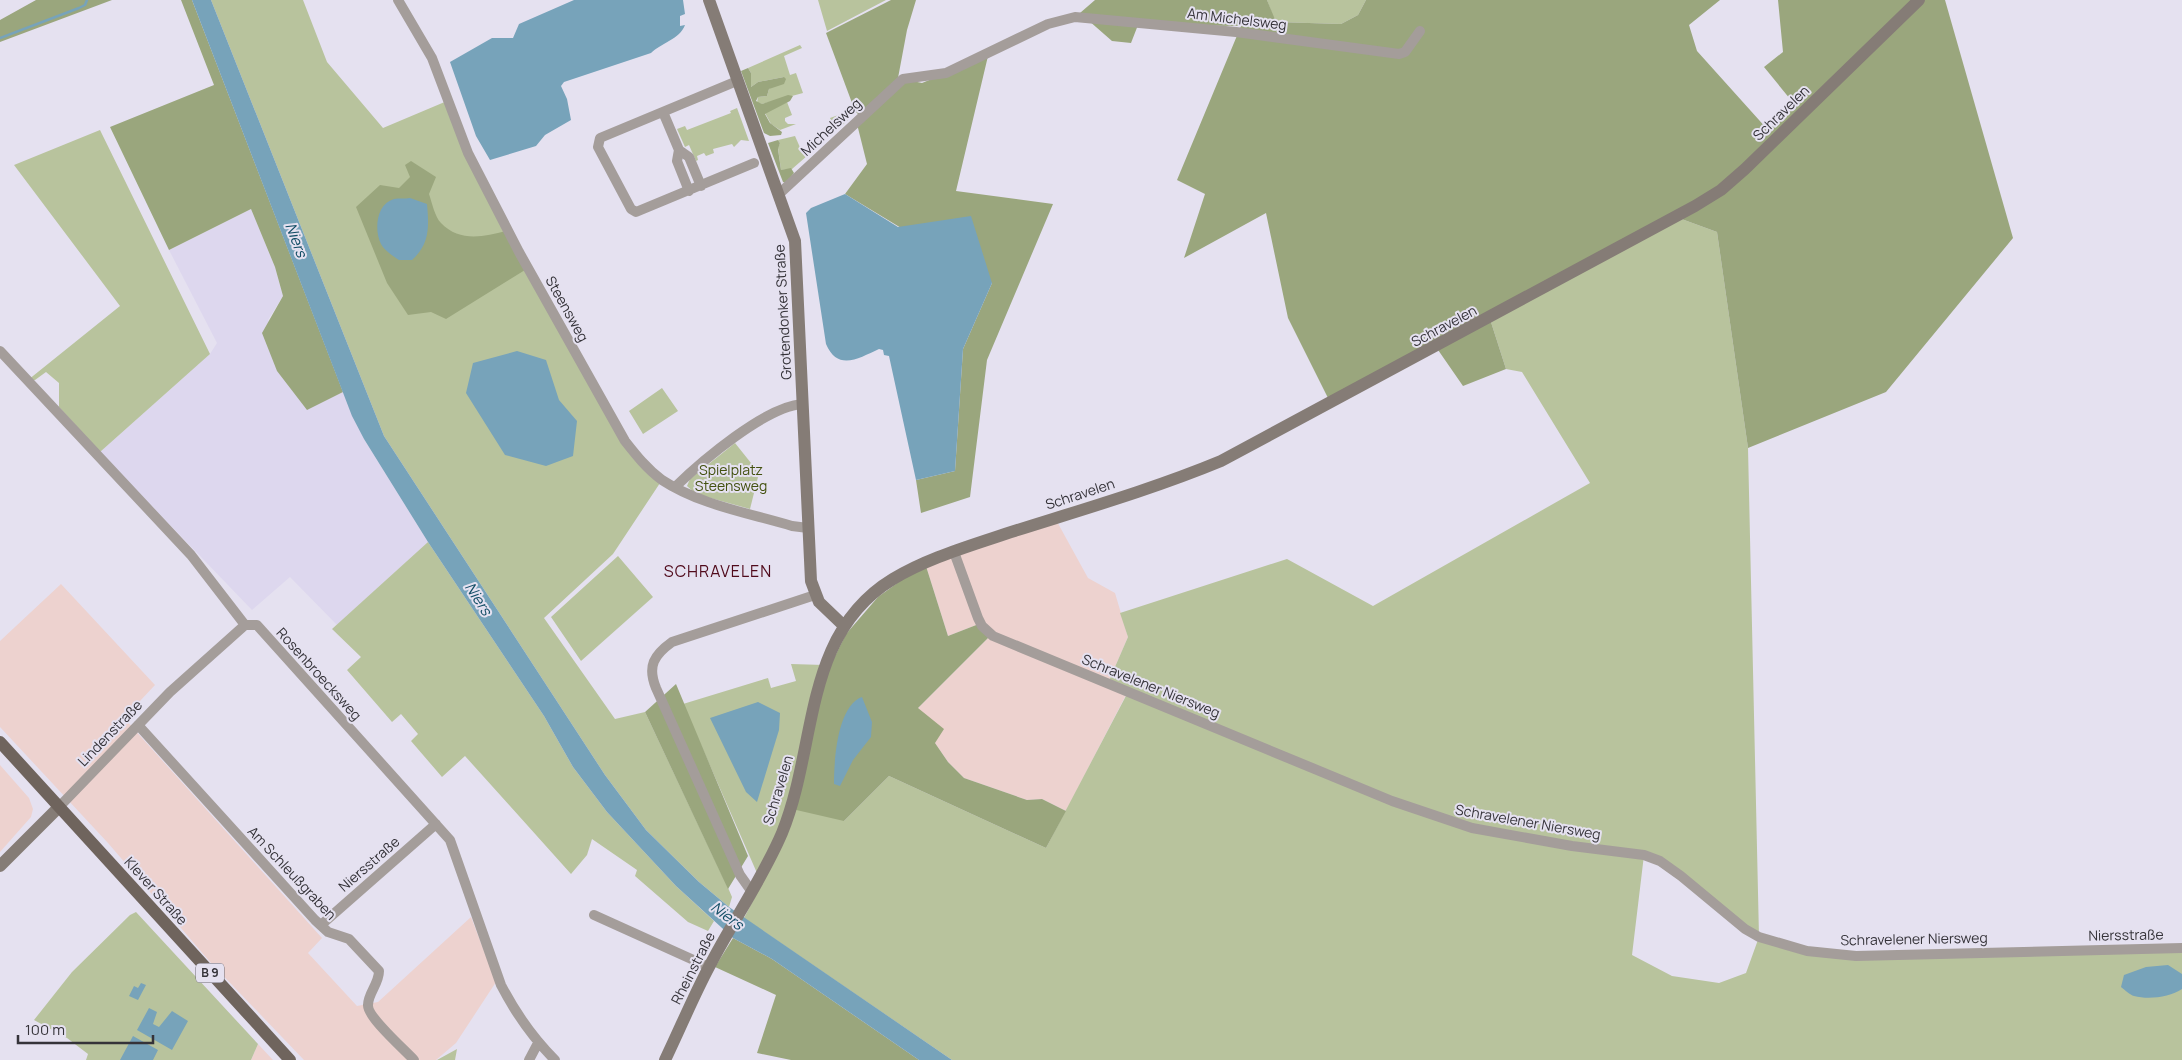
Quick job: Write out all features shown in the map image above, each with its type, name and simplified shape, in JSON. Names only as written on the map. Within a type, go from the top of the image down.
[{"type":"main road","name":"Grotendonker Straße","points":[[709,0],[795,241],[811,581],[815,595],[824,608],[843,625]]},
{"type":"main road","name":"Schravelen","points":[[752,892],[766,867],[790,810],[804,762],[824,665],[843,625],[862,603],[892,579],[930,560],[1162,483],[1222,461],[1695,206],[1721,190],[1745,169],[1920,0]]},
{"type":"main road","name":"Klever Straße","points":[[0,742],[290,1060]]},
{"type":"main road","name":"Lindenstraße","points":[[0,866],[59,807]]},
{"type":"main road","name":"Rheinstraße","points":[[666,1060],[709,967],[752,892]]},
{"type":"street","name":"Steensweg","points":[[398,0],[432,58],[468,153],[519,252],[625,441],[646,466],[675,487],[695,498],[792,526],[808,528]]},
{"type":"street","name":"Am Michelsweg","points":[[903,79],[946,73],[1048,24],[1075,17],[1236,32],[1399,54],[1405,52],[1420,31]]},
{"type":"street","name":"Michelsweg","points":[[778,194],[903,79]]},
{"type":"street","points":[[737,82],[600,138],[598,147],[633,211],[644,210],[754,163]]},
{"type":"street","points":[[663,112],[679,150],[689,157],[701,186]]},
{"type":"street","points":[[679,150],[677,161],[689,191]]},
{"type":"street","name":"Rosenbroecksweg","points":[[0,351],[190,555],[245,625],[257,626],[450,840],[501,985],[538,1043],[555,1060]]},
{"type":"street","points":[[675,487],[699,464],[748,428],[784,409],[802,404]]},
{"type":"street","name":"Schravelener Niersweg","points":[[954,552],[978,618],[982,626],[993,636],[1432,816],[1472,828],[1545,842],[1644,855],[1660,861],[1745,929],[1759,937],[1800,950],[1856,956],[2070,950]]},
{"type":"street","points":[[752,892],[740,875],[653,680],[652,664],[654,657],[672,642],[815,595]]},
{"type":"street","name":"Lindenstraße","points":[[59,807],[138,725],[245,625]]},
{"type":"street","name":"Am Schleußgraben","points":[[138,725],[321,925],[328,932],[350,939],[378,972],[379,977],[369,1001],[370,1013],[414,1060]]},
{"type":"street","name":"Niersstraße","points":[[321,925],[436,824]]},
{"type":"street","points":[[594,915],[709,967]]},
{"type":"street","name":"Niersstraße","points":[[2070,950],[2182,948]]},
{"type":"street","points":[[529,1060],[538,1043]]},
{"type":"shaded area","points":[[251,209],[275,267],[283,296],[268,320],[307,409],[343,392],[364,439],[428,542],[337,625],[290,577],[252,610],[100,452],[210,354],[217,343],[169,250]]},
{"type":"shaded area","points":[[1055,518],[1088,578],[1115,593],[1128,637],[1108,683],[1128,691],[1066,811],[1042,799],[1027,800],[964,778],[948,762],[935,743],[918,708],[993,633],[984,622],[948,636],[925,563]]},
{"type":"shaded area","points":[[61,584],[155,685],[124,718],[322,938],[308,953],[357,1006],[378,1002],[471,917],[496,982],[456,1043],[436,1060],[304,1060],[211,963],[108,843],[0,727],[0,641]]},
{"type":"shaded area","points":[[0,765],[29,798],[33,809],[31,817],[0,852]]},
{"type":"shaded area","points":[[258,1044],[273,1060],[251,1060]]},
{"type":"green space","points":[[36,0],[112,0],[0,42],[0,20]]},
{"type":"green space","points":[[181,0],[192,0],[343,392],[307,410],[277,371],[262,333],[283,296],[275,267],[251,209],[169,250],[110,127],[214,85]]},
{"type":"green space","points":[[211,0],[303,0],[327,62],[383,128],[447,101],[468,153],[625,441],[662,480],[613,554],[544,618],[615,719],[645,712],[729,890],[732,897],[729,907],[699,882],[646,830],[605,775],[384,436]]},
{"type":"green space","points":[[818,0],[886,0],[827,31]]},
{"type":"green space","points":[[891,0],[916,0],[907,30],[898,78],[922,83],[988,56],[956,191],[1053,204],[987,360],[970,497],[921,513],[916,480],[955,471],[963,349],[992,283],[845,194],[867,164],[857,124],[862,118],[855,111],[826,33]]},
{"type":"green space","points":[[1095,0],[1267,0],[1276,22],[1341,24],[1358,15],[1366,0],[1720,0],[1689,25],[1697,51],[1768,130],[1795,105],[1764,67],[1783,52],[1778,0],[1945,0],[2013,238],[1886,392],[1748,448],[1717,232],[1676,217],[1490,319],[1506,369],[1463,386],[1436,347],[1330,402],[1288,318],[1266,213],[1184,258],[1205,194],[1177,180],[1241,26],[1138,25],[1131,43],[1112,41],[1080,13]]},
{"type":"green space","points":[[1267,0],[1366,0],[1358,15],[1341,24],[1275,22]]},
{"type":"green space","points":[[800,45],[802,48],[784,56],[790,75],[796,73],[803,93],[762,104],[757,103],[758,97],[767,96],[769,89],[784,77],[758,82],[751,87],[751,73],[748,68]]},
{"type":"green space","points":[[748,68],[751,73],[751,87],[758,82],[784,77],[786,79],[784,84],[769,89],[767,96],[758,97],[756,101],[762,104],[788,95],[793,96],[790,101],[765,114],[770,123],[782,132],[781,135],[770,136],[764,133],[741,71]]},
{"type":"green space","points":[[787,102],[792,115],[785,118],[785,121],[788,124],[796,124],[780,130],[771,124],[765,113]]},
{"type":"green space","points":[[737,108],[749,141],[741,140],[734,147],[732,144],[713,149],[714,153],[706,156],[704,153],[697,156],[698,160],[696,161],[689,145],[685,147],[677,129],[685,126],[687,130],[731,113],[730,111]]},
{"type":"green space","points":[[847,112],[849,119],[836,131],[830,118]]},
{"type":"green space","points":[[100,130],[210,354],[100,452],[59,407],[59,383],[46,372],[35,380],[28,380],[120,306],[14,165]]},
{"type":"green space","points":[[795,136],[802,152],[815,149],[792,169],[781,170],[778,148],[780,143],[778,140]]},
{"type":"green space","points":[[778,140],[780,143],[778,149],[781,170],[791,168],[794,173],[786,183],[783,182],[768,143]]},
{"type":"green space","points":[[411,161],[436,177],[429,194],[435,214],[441,223],[448,229],[463,235],[480,236],[506,231],[525,270],[446,319],[431,312],[408,315],[387,283],[356,207],[380,185],[399,188],[410,177],[405,165]]},
{"type":"green space","points":[[1676,217],[1717,232],[1748,448],[1759,937],[1856,956],[2182,948],[2182,1060],[952,1060],[744,918],[779,851],[757,873],[683,704],[768,678],[771,688],[796,681],[791,664],[824,665],[844,821],[889,776],[1046,848],[1128,692],[1108,683],[1128,637],[1120,613],[1287,559],[1373,606],[1590,483],[1522,372],[1506,369],[1490,319]],"holes":[[[1644,855],[1759,937],[1746,973],[1719,983],[1672,976],[1632,955]]]},
{"type":"green space","points":[[662,388],[678,411],[643,434],[629,411]]},
{"type":"green space","name":"Spielplatz Steensweg","points":[[735,443],[759,473],[750,509],[696,494],[687,486],[690,479]]},
{"type":"green space","points":[[428,542],[544,716],[573,767],[607,812],[676,886],[714,921],[708,931],[688,922],[635,876],[637,870],[592,839],[587,855],[571,874],[465,756],[442,777],[411,741],[418,734],[401,714],[392,722],[347,670],[361,657],[332,629]]},
{"type":"green space","points":[[618,556],[653,597],[581,661],[551,617]]},
{"type":"green space","points":[[925,563],[948,636],[984,622],[993,633],[918,708],[944,729],[935,743],[948,762],[964,778],[1027,800],[1042,799],[1066,811],[1046,848],[889,776],[844,821],[792,809],[828,670],[846,634],[878,597]]},
{"type":"green space","points":[[676,684],[748,856],[728,889],[645,712]]},
{"type":"green space","points":[[136,912],[258,1044],[251,1060],[86,1060],[88,1054],[67,1038],[34,1020],[72,972],[130,915]]},
{"type":"green space","points":[[733,938],[772,959],[919,1060],[791,1060],[757,1053],[776,995],[715,967]]},
{"type":"green space","points":[[457,1049],[455,1060],[437,1060]]},
{"type":"water","name":"Niers","points":[[192,0],[211,0],[384,436],[605,775],[646,830],[699,882],[729,907],[952,1060],[919,1060],[772,959],[733,938],[676,886],[607,812],[573,767],[544,716],[428,542],[364,439],[352,416]]},
{"type":"water","points":[[574,0],[683,0],[685,14],[680,16],[680,26],[685,25],[679,34],[651,53],[564,82],[561,86],[567,99],[571,120],[545,135],[536,146],[490,160],[476,136],[450,62],[492,38],[513,38],[519,24]]},
{"type":"water","points":[[845,194],[898,227],[971,216],[992,283],[963,349],[955,471],[916,480],[889,356],[884,355],[883,350],[879,349],[857,359],[843,360],[831,353],[826,344],[806,213],[811,208]]},
{"type":"water","points":[[410,198],[427,204],[427,234],[422,248],[412,260],[399,260],[386,251],[381,244],[377,225],[378,218],[383,206],[388,202],[394,199]]},
{"type":"water","points":[[517,351],[546,360],[559,400],[577,421],[573,456],[546,466],[505,455],[466,393],[473,363]]},
{"type":"water","points":[[862,697],[872,722],[871,737],[853,760],[840,786],[834,784],[836,749],[842,722],[854,702]]},
{"type":"water","points":[[758,702],[780,713],[779,730],[757,802],[746,792],[710,718]]},
{"type":"water","points":[[2168,965],[2182,974],[2182,989],[2177,992],[2165,996],[2146,998],[2129,994],[2121,987],[2124,975],[2146,967]]},
{"type":"water","points":[[141,983],[146,985],[138,1000],[129,996],[134,986],[138,988]]},
{"type":"water","points":[[149,1008],[157,1012],[153,1024],[159,1027],[172,1011],[188,1021],[172,1050],[137,1030]]},
{"type":"water","points":[[133,1036],[158,1050],[153,1060],[120,1060]]},
{"type":"waterway","points":[[0,38],[79,8],[85,5],[87,0]]},
{"type":"district","name":"SCHRAVELEN","points":[[718,571]]}]
